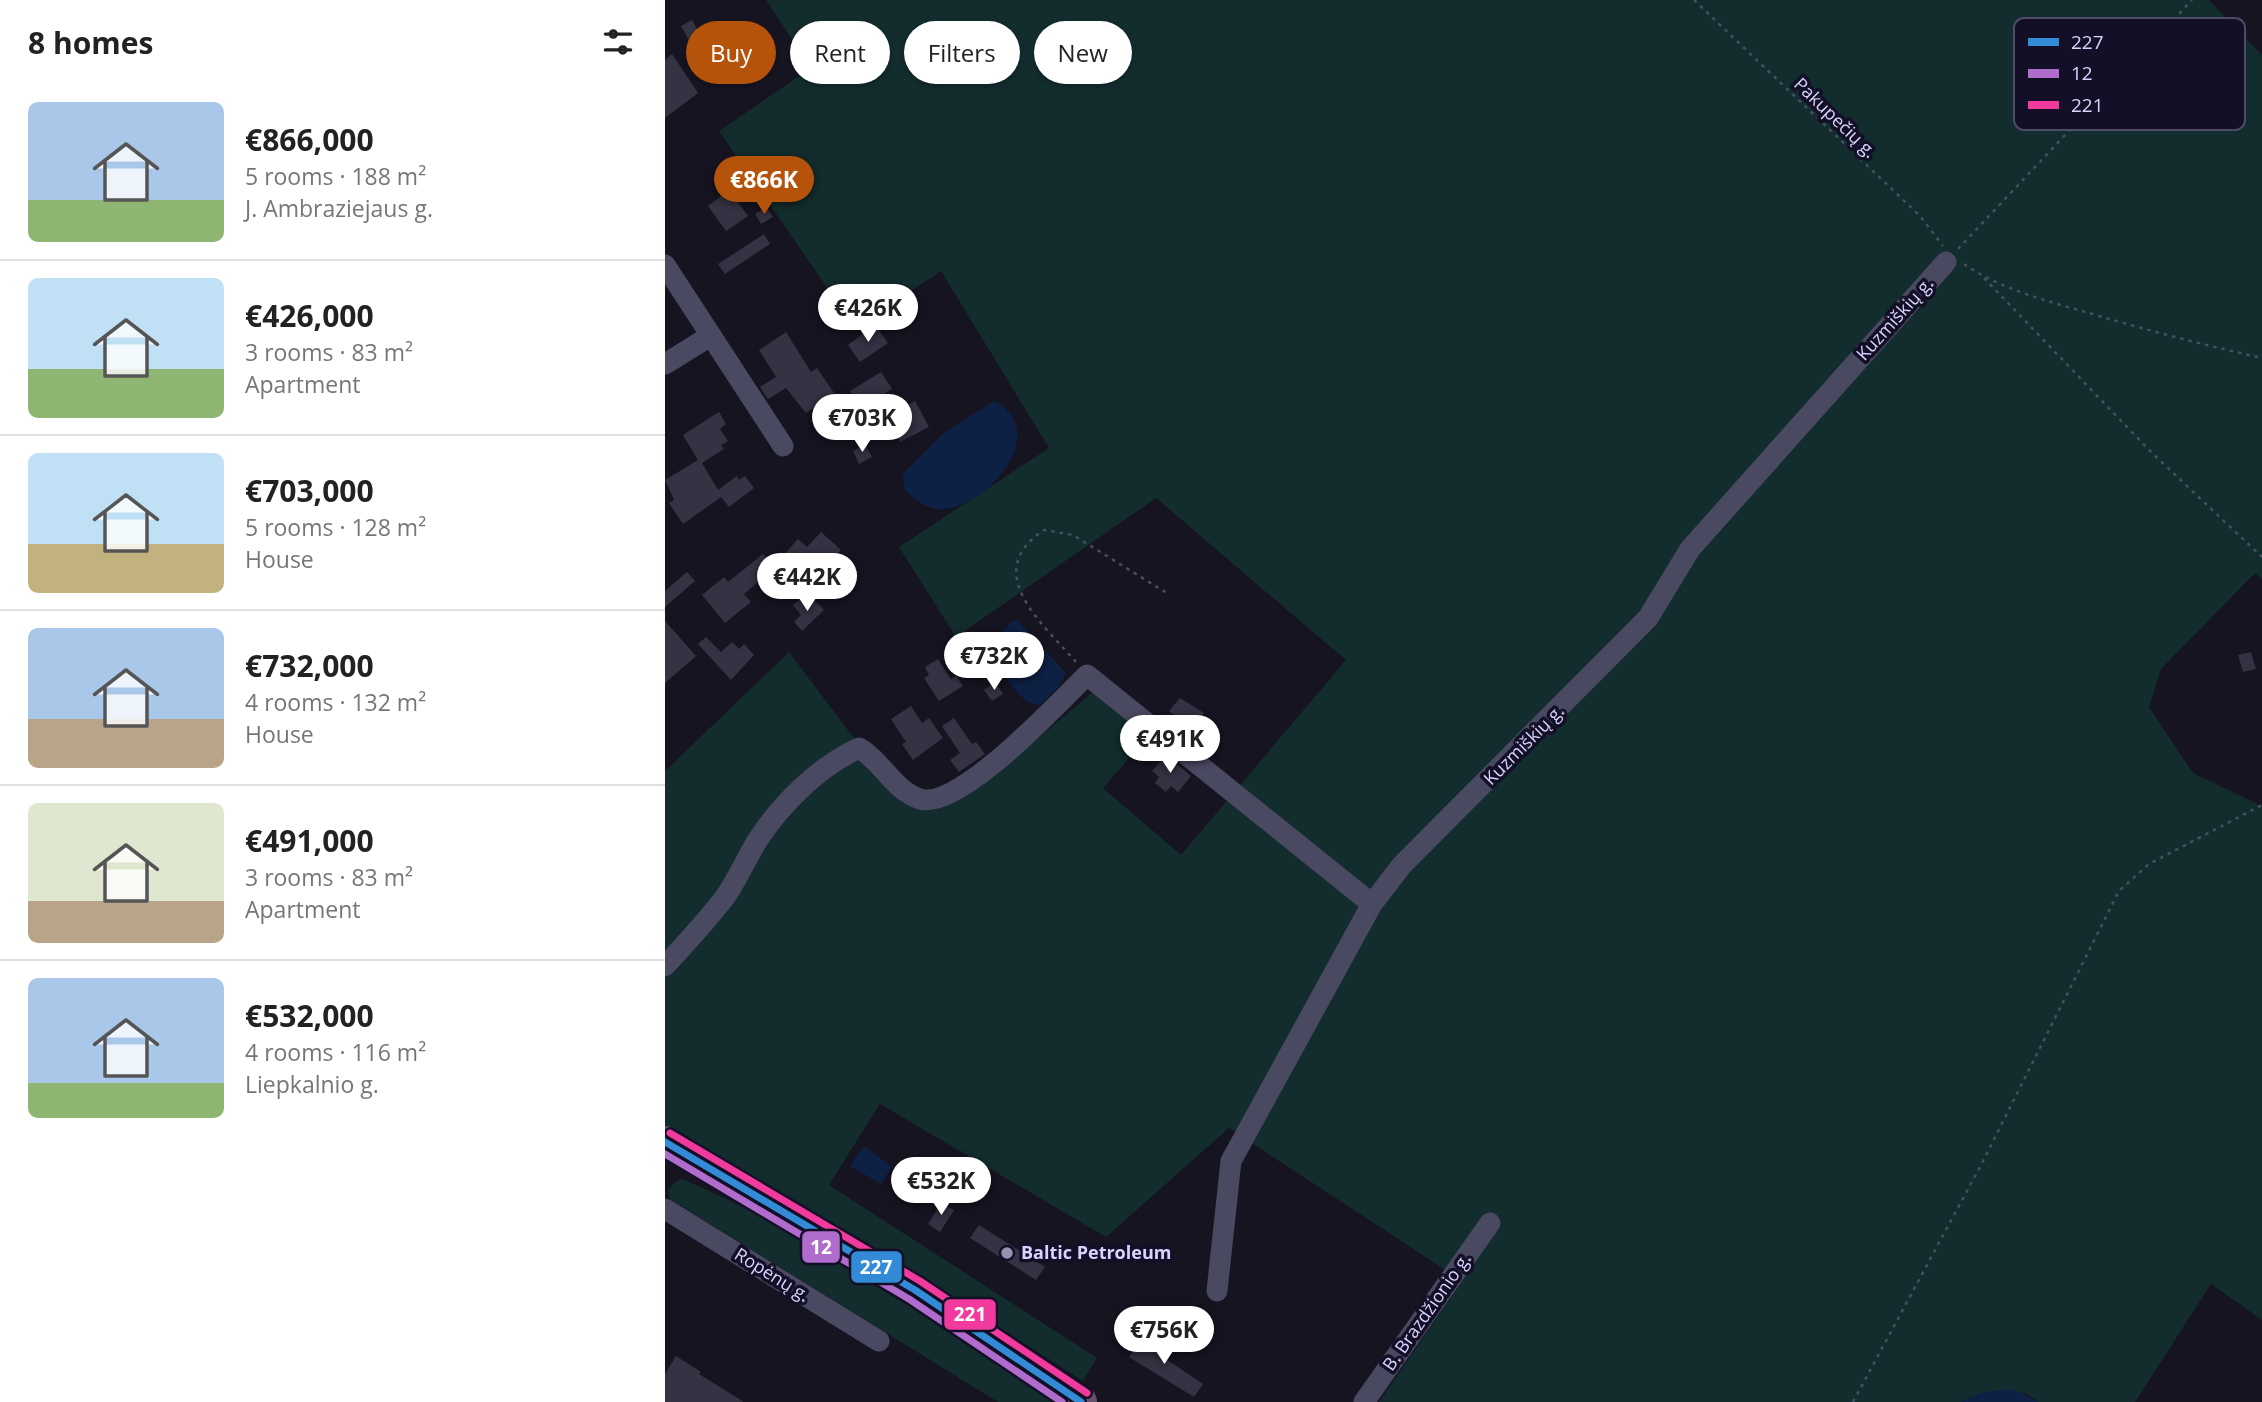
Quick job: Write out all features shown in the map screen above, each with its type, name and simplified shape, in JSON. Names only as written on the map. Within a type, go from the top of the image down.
[{"type":"highway","points":[[665,1142],[915,1290],[1081,1402]]},
{"type":"street","name":"Kuzmiškių g.","points":[[1217,1292],[1231,1161],[1372,904],[1402,865],[1648,618],[1690,550],[1947,262]]},
{"type":"street","points":[[665,265],[783,446]]},
{"type":"street","points":[[665,364],[710,336]]},
{"type":"street","points":[[665,966],[726,895],[779,812],[805,785],[844,755],[859,748],[904,791],[921,800],[951,796],[986,770],[1087,675],[1372,904]]},
{"type":"street","name":"Ropėnų g.","points":[[665,1209],[879,1341]]},
{"type":"street","name":"B. Brazdžionio g.","points":[[1364,1402],[1490,1223]]},
{"type":"path","name":"Pakupečių g.","points":[[1695,0],[1920,216],[1946,250],[1947,262]]},
{"type":"path","points":[[2175,18],[2192,0]]},
{"type":"path","points":[[1947,262],[2070,130]]},
{"type":"path","points":[[1947,262],[1963,264],[1984,278],[2150,451],[2262,557]]},
{"type":"path","points":[[1984,278],[2059,305],[2175,338],[2262,358]]},
{"type":"path","points":[[1087,675],[1028,608],[1015,579],[1017,558],[1027,541],[1044,530],[1073,535],[1170,595]]},
{"type":"path","points":[[1853,1402],[1981,1165],[2119,891],[2149,864],[2262,805]]},
{"type":"green space","points":[[766,0],[2209,0],[2226,18],[2014,18],[2014,130],[2245,130],[2245,37],[2262,55],[2262,579],[2255,573],[2161,669],[2149,707],[2193,773],[2262,806],[2262,1320],[2211,1284],[2135,1402],[2039,1402],[2025,1393],[1959,1402],[1379,1402],[1462,1281],[1229,1128],[1106,1237],[880,1104],[829,1185],[1097,1358],[1083,1381],[849,1232],[665,1125],[665,771],[789,652],[902,802],[915,808],[938,807],[992,777],[1095,690],[1150,734],[1103,788],[1181,855],[1346,660],[1156,498],[956,637],[899,547],[1049,448],[941,271],[855,328],[719,131],[790,82],[890,84],[890,21],[790,21],[790,36]]},
{"type":"green space","points":[[682,1179],[731,1201],[827,1253],[1054,1402],[998,1402],[670,1199],[668,1190]]},
{"type":"water","points":[[994,401],[1011,415],[1017,432],[1015,450],[991,485],[954,507],[936,509],[923,504],[904,489],[903,474],[944,433]]},
{"type":"water","points":[[1017,620],[1066,673],[1060,685],[1040,705],[1033,704],[1018,693],[991,653],[992,644],[1012,621]]},
{"type":"water","points":[[864,1146],[892,1167],[881,1184],[850,1166]]},
{"type":"water","points":[[2012,1389],[2039,1402],[1959,1402],[1984,1392]]},
{"type":"building","points":[[672,54],[686,75],[686,84],[692,84],[698,93],[665,118],[665,60]]},
{"type":"building","points":[[729,190],[748,216],[726,231],[708,206]]},
{"type":"building","points":[[766,207],[773,217],[761,224],[755,214]]},
{"type":"building","points":[[764,234],[770,244],[725,274],[718,264]]},
{"type":"building","points":[[875,325],[888,343],[860,362],[848,345]]},
{"type":"building","points":[[786,332],[811,372],[817,368],[834,393],[806,413],[786,388],[768,399],[760,387],[776,377],[759,350]]},
{"type":"building","points":[[881,372],[892,389],[861,409],[850,391]]},
{"type":"building","points":[[915,401],[929,427],[900,442],[887,417]]},
{"type":"building","points":[[719,412],[726,424],[720,429],[728,441],[721,445],[724,449],[702,463],[718,490],[737,476],[739,480],[745,476],[754,488],[729,507],[721,497],[683,524],[669,503],[674,500],[665,480],[698,460],[683,435]]},
{"type":"building","points":[[865,444],[872,457],[859,464],[853,451]]},
{"type":"building","points":[[821,532],[841,550],[830,562],[843,576],[839,579],[845,585],[833,596],[811,573],[805,579],[791,567],[770,586],[763,578],[744,594],[751,602],[725,623],[702,595],[724,577],[728,582],[763,554],[774,566],[798,539],[807,547]]},
{"type":"building","points":[[687,572],[695,581],[665,607],[665,591]]},
{"type":"building","points":[[802,597],[811,605],[815,601],[824,610],[802,631],[794,622],[801,615],[793,605]]},
{"type":"building","points":[[665,621],[696,656],[665,683]]},
{"type":"building","points":[[706,637],[721,652],[732,642],[739,649],[744,644],[754,655],[731,680],[698,644]]},
{"type":"building","points":[[2251,652],[2256,669],[2243,672],[2238,655]]},
{"type":"building","points":[[938,659],[951,679],[956,676],[963,686],[939,701],[924,678],[929,675],[925,667]]},
{"type":"building","points":[[995,682],[1003,694],[992,701],[984,690]]},
{"type":"building","points":[[1180,698],[1204,713],[1190,729],[1169,711]]},
{"type":"building","points":[[911,706],[922,723],[929,718],[943,738],[913,760],[902,744],[906,742],[891,719]]},
{"type":"building","points":[[954,718],[972,744],[976,742],[985,754],[959,772],[950,760],[960,753],[942,726]]},
{"type":"building","points":[[1166,755],[1191,776],[1178,792],[1171,786],[1166,792],[1155,783],[1159,777],[1152,771]]},
{"type":"building","points":[[941,1203],[954,1210],[940,1232],[928,1224]]},
{"type":"building","name":"Baltic Petroleum","points":[[979,1225],[1045,1267],[1036,1280],[970,1238]]},
{"type":"building","points":[[1144,1336],[1167,1351],[1163,1357],[1203,1384],[1194,1397],[1129,1357]]},
{"type":"building","points":[[676,1356],[744,1402],[665,1402],[665,1374]]},
{"type":"transit line","name":"221","points":[[670,1133],[920,1281],[1087,1393]]},
{"type":"transit line","name":"227","points":[[665,1142],[915,1290],[1081,1402]]},
{"type":"transit line","name":"12","points":[[665,1154],[909,1299],[1062,1402]]},
{"type":"place","name":"Baltic Petroleum","points":[[1007,1253]]}]
